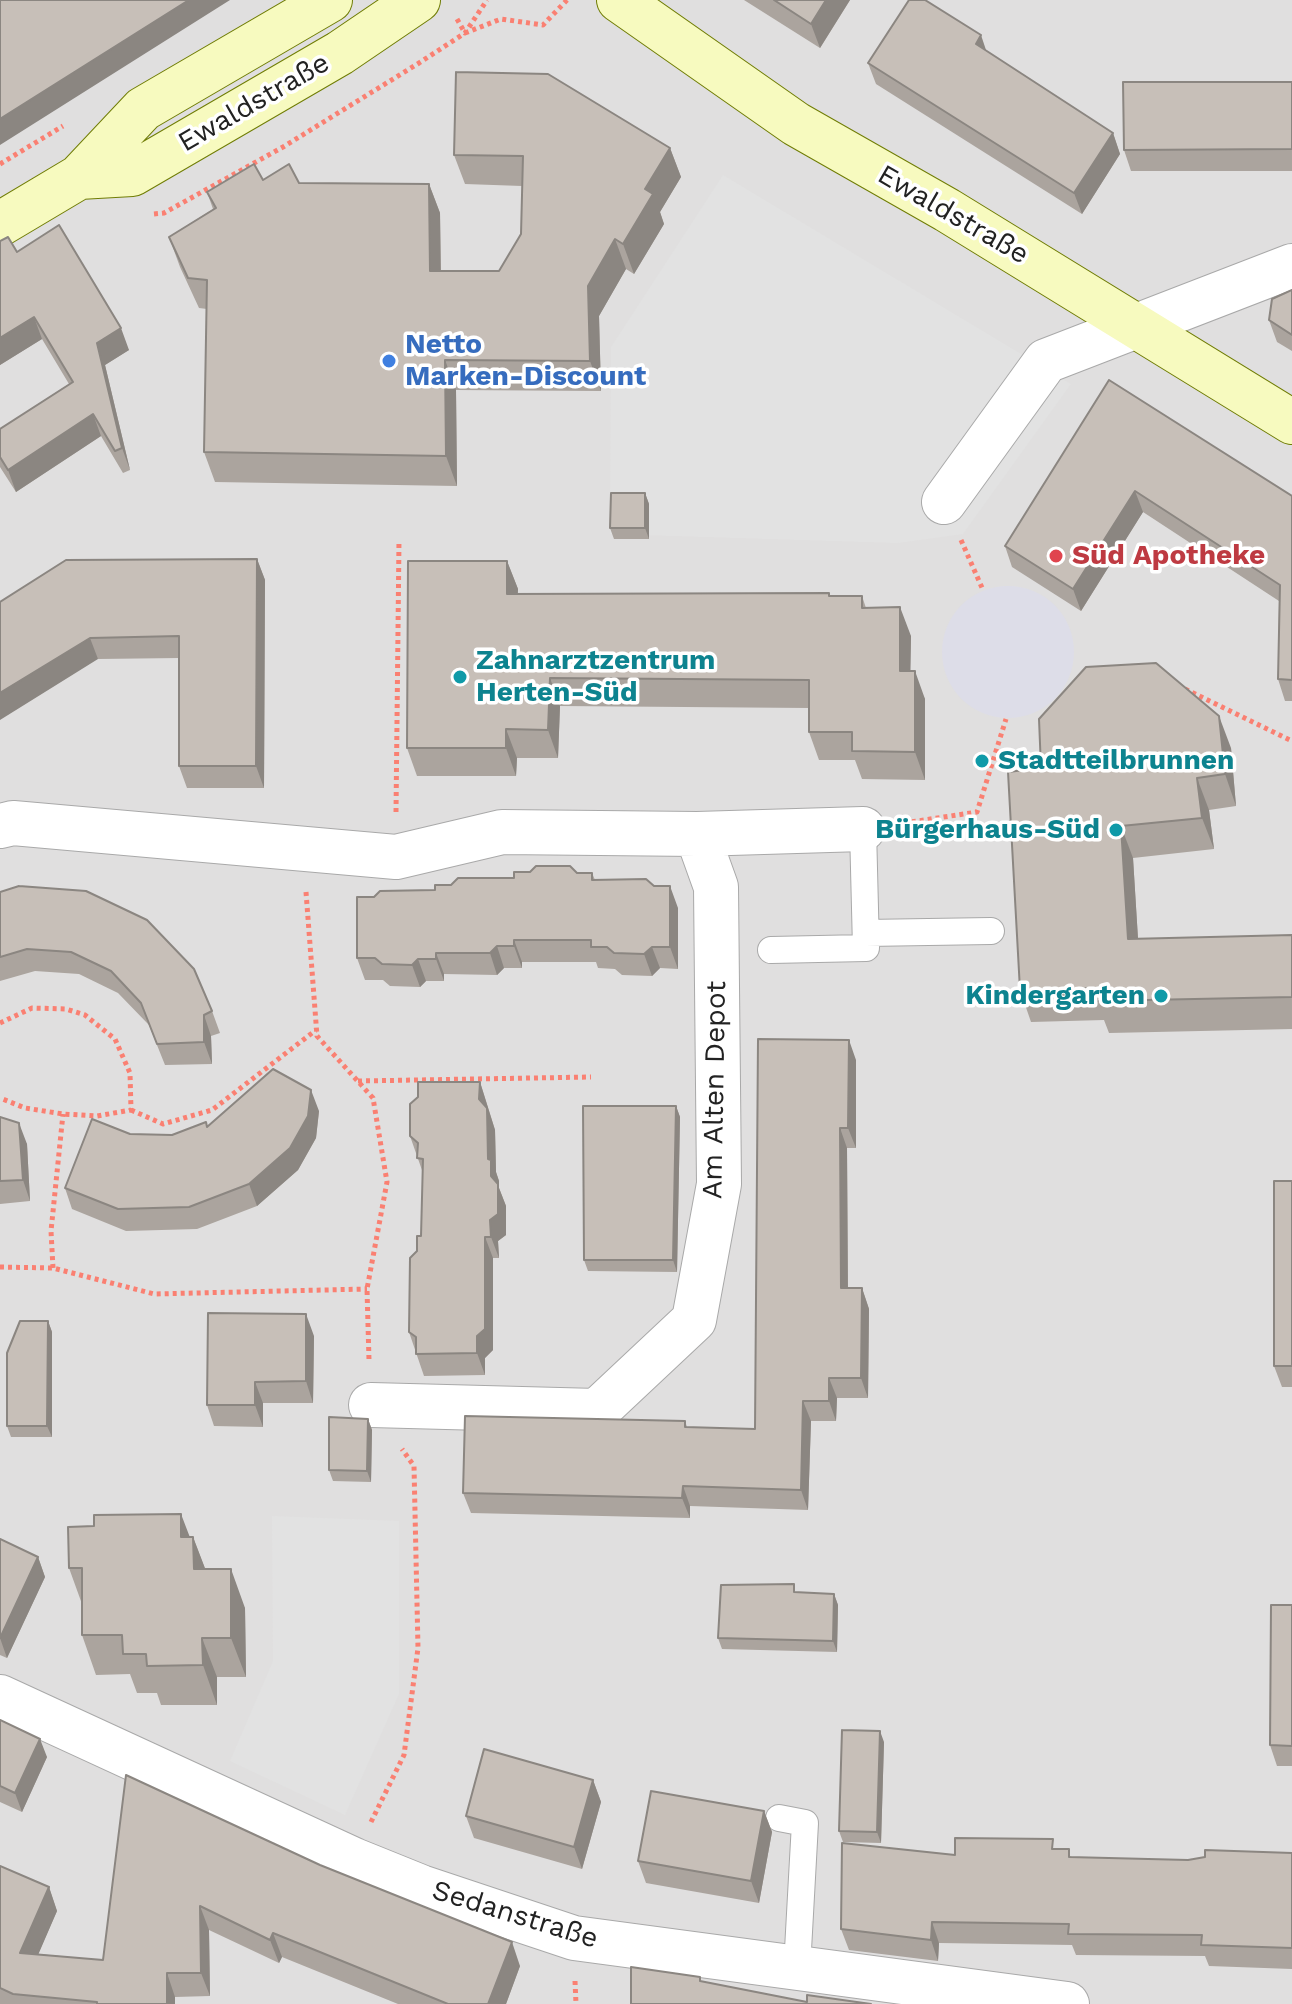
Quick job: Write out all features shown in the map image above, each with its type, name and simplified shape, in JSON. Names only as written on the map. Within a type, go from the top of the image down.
[{"type":"main road","name":"Ewaldstraße","points":[[0,224],[79,177],[143,109],[330,0]]},
{"type":"main road","name":"Ewaldstraße","points":[[79,177],[132,174],[340,53],[418,0]]},
{"type":"main road","name":"Ewaldstraße","points":[[619,0],[796,124],[1141,327],[1292,422]]},
{"type":"street","points":[[944,502],[1046,361],[1141,327],[1292,266]]},
{"type":"street","points":[[0,826],[13,823],[396,857],[502,832],[697,834],[863,829]]},
{"type":"street","name":"Am Alten Depot","points":[[371,1405],[597,1411],[694,1320],[719,1184],[716,887],[697,834]]},
{"type":"street","name":"Sedanstraße","points":[[0,1697],[354,1860],[421,1887],[574,1938],[1067,2004]]},
{"type":"lane","points":[[771,950],[866,948],[863,829]]},
{"type":"lane","points":[[866,933],[991,931]]},
{"type":"lane","points":[[779,1818],[805,1823],[797,1968]]},
{"type":"path","points":[[465,33],[501,19],[543,25],[567,0]]},
{"type":"path","points":[[944,502],[983,590]]},
{"type":"path","points":[[396,857],[399,540]]},
{"type":"path","points":[[1178,685],[1292,741]]},
{"type":"path","points":[[863,829],[977,812],[1006,719]]},
{"type":"path","points":[[305,850],[317,1036],[373,1098],[387,1182],[367,1289],[371,1405],[414,1466],[418,1648],[404,1755],[354,1860]]},
{"type":"path","points":[[0,1023],[32,1008],[66,1009],[85,1015],[115,1039],[130,1073],[131,1110]]},
{"type":"path","points":[[0,1098],[25,1108],[63,1114],[97,1116],[131,1110],[163,1124],[212,1110],[316,1030]]},
{"type":"path","points":[[357,1081],[591,1077]]},
{"type":"path","points":[[53,1268],[51,1231],[63,1114]]},
{"type":"path","points":[[0,1267],[53,1268],[154,1294],[367,1289]]},
{"type":"shaded area","points":[[0,0],[1292,0],[1292,2004],[0,2004]]},
{"type":"shaded area","points":[[723,175],[1071,384],[963,534],[898,543],[610,534],[611,347]]},
{"type":"shaded area","points":[[1008,586],[1033,591],[1055,605],[1069,627],[1074,652],[1069,677],[1055,699],[1033,713],[1008,718],[983,713],[961,699],[947,677],[942,652],[947,627],[961,605],[983,591]]},
{"type":"shaded area","points":[[272,1516],[399,1521],[399,1694],[345,1815],[230,1761],[273,1661]]},
{"type":"building","points":[[0,0],[189,0],[0,119]]},
{"type":"building","points":[[774,0],[826,0],[811,24]]},
{"type":"building","points":[[909,0],[925,0],[981,35],[976,44],[1113,133],[1074,193],[868,63]]},
{"type":"building","points":[[456,72],[548,74],[670,148],[645,189],[653,194],[623,244],[615,239],[588,286],[590,361],[445,360],[446,456],[204,452],[207,280],[188,278],[169,237],[216,208],[207,192],[254,164],[263,180],[289,164],[299,183],[429,184],[430,271],[499,271],[521,234],[523,156],[454,155]]},
{"type":"building","points":[[1123,82],[1292,82],[1292,149],[1124,150]]},
{"type":"building","points":[[59,225],[121,328],[97,343],[122,448],[115,451],[93,414],[8,470],[0,457],[0,429],[73,382],[34,317],[0,338],[0,241],[8,237],[17,252]]},
{"type":"building","points":[[1292,290],[1292,335],[1269,320],[1272,299]]},
{"type":"building","points":[[1109,380],[1292,496],[1292,680],[1278,679],[1280,585],[1135,491],[1073,589],[1005,546]]},
{"type":"building","points":[[611,493],[645,493],[645,528],[610,528]]},
{"type":"building","points":[[257,559],[256,766],[179,766],[179,636],[90,638],[0,693],[0,602],[66,560]]},
{"type":"building","points":[[408,561],[507,561],[507,594],[829,593],[829,596],[862,596],[862,608],[900,607],[900,671],[915,671],[915,752],[852,751],[852,732],[809,732],[809,680],[550,678],[548,730],[506,729],[506,748],[407,748]]},
{"type":"building","name":"Bürgerhaus-Süd","points":[[1156,663],[1219,716],[1225,774],[1197,778],[1202,818],[1121,826],[1128,939],[1292,935],[1292,997],[1097,1001],[1097,988],[1020,990],[1008,772],[1041,768],[1039,719],[1086,667]]},
{"type":"building","points":[[536,866],[570,866],[577,873],[592,873],[592,880],[646,879],[654,886],[670,886],[670,947],[652,947],[644,954],[614,953],[607,947],[591,947],[591,940],[514,940],[514,946],[497,946],[490,953],[436,953],[436,959],[418,959],[412,965],[382,964],[375,958],[357,958],[357,897],[374,897],[380,891],[435,890],[435,885],[451,885],[458,878],[514,878],[514,872],[530,872]]},
{"type":"building","points":[[19,886],[86,891],[147,920],[194,969],[212,1011],[204,1015],[204,1042],[157,1044],[141,1003],[111,971],[71,952],[27,949],[0,957],[0,892]]},
{"type":"building","points":[[758,1039],[849,1040],[848,1128],[840,1128],[841,1288],[862,1288],[861,1378],[829,1378],[829,1401],[803,1401],[801,1490],[683,1486],[682,1498],[463,1493],[465,1416],[685,1421],[685,1427],[755,1429]]},
{"type":"building","points":[[273,1069],[311,1090],[308,1116],[290,1148],[249,1184],[189,1207],[118,1209],[65,1188],[92,1119],[130,1134],[172,1135],[206,1122],[207,1127]]},
{"type":"building","points":[[418,1082],[480,1082],[479,1099],[487,1108],[488,1159],[491,1160],[491,1176],[498,1184],[498,1214],[490,1220],[491,1237],[485,1237],[485,1329],[477,1336],[477,1353],[416,1354],[416,1337],[409,1332],[410,1258],[417,1251],[417,1236],[421,1236],[423,1159],[417,1158],[418,1143],[410,1136],[410,1104],[418,1097]]},
{"type":"building","points":[[583,1106],[676,1106],[673,1260],[584,1260]]},
{"type":"building","points":[[0,1117],[19,1123],[23,1180],[0,1181]]},
{"type":"building","points":[[1274,1181],[1292,1181],[1292,1366],[1274,1366]]},
{"type":"building","points":[[208,1313],[306,1314],[306,1381],[255,1382],[255,1405],[207,1405]]},
{"type":"building","points":[[20,1321],[48,1321],[47,1426],[7,1426],[7,1353]]},
{"type":"building","points":[[329,1417],[368,1419],[367,1471],[329,1470]]},
{"type":"building","points":[[181,1514],[181,1537],[193,1537],[194,1569],[231,1569],[231,1638],[202,1638],[203,1665],[147,1666],[146,1654],[123,1654],[122,1635],[82,1635],[82,1568],[69,1568],[68,1527],[94,1526],[94,1515]]},
{"type":"building","points":[[0,1539],[38,1557],[0,1638]]},
{"type":"building","points":[[794,1584],[794,1592],[834,1594],[833,1641],[718,1638],[721,1585]]},
{"type":"building","points":[[1271,1605],[1292,1605],[1292,1746],[1270,1745]]},
{"type":"building","points":[[0,1720],[40,1739],[15,1793],[0,1786]]},
{"type":"building","points":[[842,1730],[880,1731],[877,1832],[839,1831]]},
{"type":"building","points":[[484,1749],[593,1780],[574,1847],[466,1816]]},
{"type":"building","points":[[126,1775],[320,1865],[512,1942],[488,2004],[448,2004],[273,1933],[270,1940],[200,1906],[201,1973],[167,1973],[167,2004],[97,2004],[13,1994],[0,1988],[0,1866],[49,1887],[20,1953],[103,1960]]},
{"type":"building","points":[[651,1791],[764,1811],[751,1881],[638,1861]]},
{"type":"building","points":[[955,1838],[1053,1839],[1052,1849],[1069,1849],[1069,1857],[1188,1860],[1205,1857],[1205,1850],[1292,1853],[1292,1948],[1201,1945],[1202,1935],[1068,1934],[1069,1924],[932,1922],[931,1940],[841,1929],[842,1843],[955,1855]]},
{"type":"building","points":[[631,1967],[700,1977],[700,1981],[807,2002],[807,1995],[871,2004],[631,2004]]},
{"type":"place","name":"Netto Marken-Discount","points":[[389,361]]},
{"type":"place","name":"Süd Apotheke","points":[[1056,556]]},
{"type":"place","name":"Zahnarztzentrum Herten-Süd","points":[[460,677]]},
{"type":"place","name":"Stadtteilbrunnen","points":[[982,761]]},
{"type":"place","name":"Bürgerhaus-Süd","points":[[1116,830]]},
{"type":"place","name":"Kindergarten","points":[[1161,996]]}]
